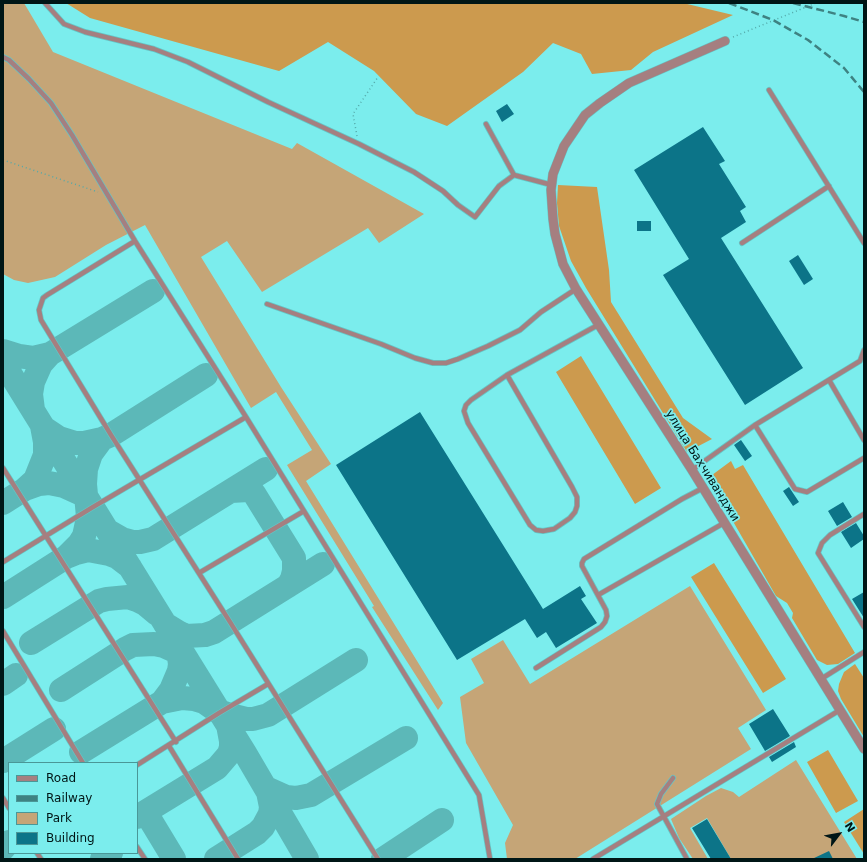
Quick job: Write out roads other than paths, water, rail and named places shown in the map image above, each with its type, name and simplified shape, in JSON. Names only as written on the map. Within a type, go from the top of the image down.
[{"type":"street","name":"улица Бахчиванджи","points":[[725,41],[629,83],[585,114],[564,146],[553,174],[553,219],[558,249],[563,264],[576,289],[598,325],[692,470],[864,749]]},
{"type":"lane","points":[[45,3],[64,24],[85,32],[154,49],[188,62],[268,102],[359,144],[414,172],[443,191],[458,206],[475,217],[498,186],[514,175]]},
{"type":"lane","points":[[3,56],[30,79],[51,103],[479,795],[490,859]]},
{"type":"lane","points":[[769,90],[864,242]]},
{"type":"lane","points":[[486,124],[514,175],[552,185]]},
{"type":"lane","points":[[742,243],[829,186]]},
{"type":"lane","points":[[135,241],[43,298],[39,310],[41,320],[378,859]]},
{"type":"lane","points":[[266,304],[381,344],[415,358],[433,363],[446,363],[488,346],[520,330],[541,312],[576,289]]},
{"type":"lane","points":[[507,375],[577,497],[575,512],[570,518],[554,529],[543,531],[536,530],[530,525],[468,423],[464,411],[466,405],[471,400],[507,375],[598,325]]},
{"type":"lane","points":[[692,470],[755,425],[860,361],[864,350]]},
{"type":"lane","points":[[829,380],[864,440]]},
{"type":"lane","points":[[3,562],[246,417]]},
{"type":"lane","points":[[755,425],[796,489],[801,491],[806,492],[864,458]]},
{"type":"lane","points":[[3,468],[176,742]]},
{"type":"lane","points":[[536,668],[601,627],[605,622],[607,616],[604,605],[582,566],[584,559],[682,498],[703,488]]},
{"type":"lane","points":[[199,573],[304,511]]},
{"type":"lane","points":[[864,514],[830,535],[822,543],[818,552],[864,627]]},
{"type":"lane","points":[[598,595],[724,523]]},
{"type":"lane","points":[[3,631],[82,762]]},
{"type":"lane","points":[[821,679],[864,652]]},
{"type":"lane","points":[[138,765],[219,713],[268,684]]},
{"type":"lane","points":[[593,859],[840,710]]},
{"type":"lane","points":[[169,746],[238,859]]},
{"type":"lane","points":[[673,778],[661,794],[658,804],[687,859]]},
{"type":"lane","points":[[138,848],[145,859]]},
{"type":"railway","points":[[729,3],[773,20],[808,40],[844,68],[864,92]]},
{"type":"railway","points":[[793,3],[864,22]]}]
